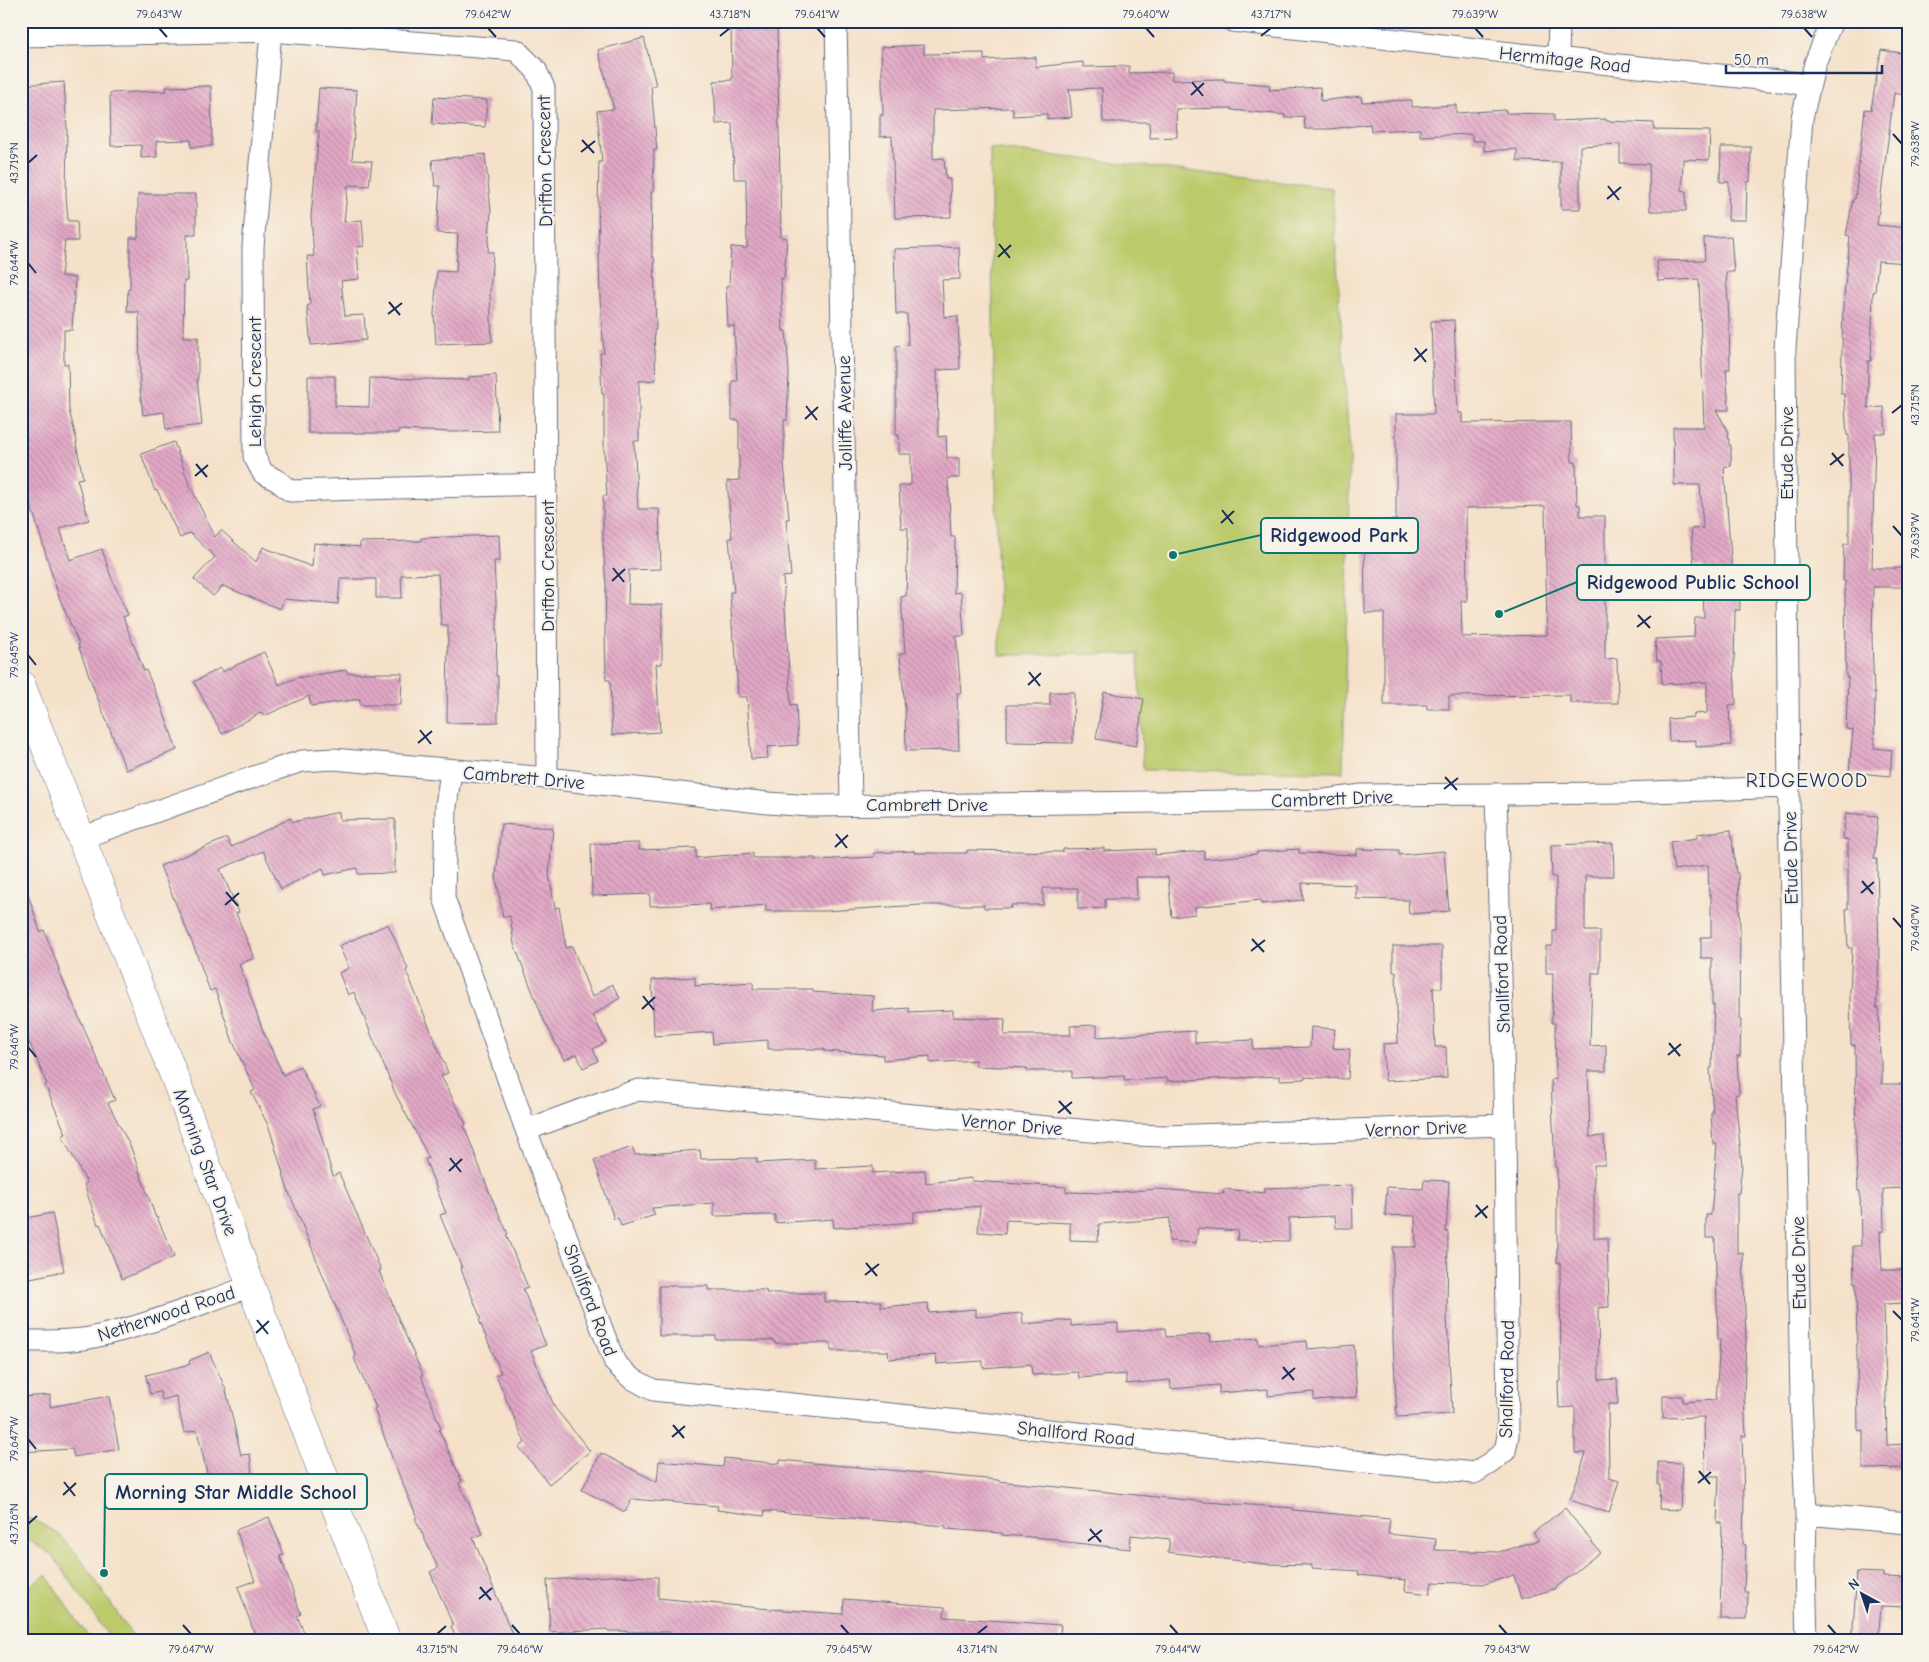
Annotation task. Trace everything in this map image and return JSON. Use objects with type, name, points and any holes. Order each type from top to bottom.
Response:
[{"type":"street","name":"Jolliffe Avenue","points":[[836,21],[851,804]]},
{"type":"street","name":"Hermitage Road","points":[[1232,21],[1790,82],[1808,86]]},
{"type":"street","points":[[1558,58],[1559,21]]},
{"type":"street","name":"Etude Drive","points":[[1807,1641],[1804,1565],[1806,1514],[1801,1399],[1789,787],[1785,348],[1802,118],[1808,86],[1815,63],[1832,21]]},
{"type":"street","name":"Drifton Crescent","points":[[21,36],[271,31],[516,50],[536,70],[544,88],[547,778]]},
{"type":"street","name":"Lehigh Crescent","points":[[271,31],[253,247],[254,456],[263,473],[278,481],[290,491],[547,484]]},
{"type":"street","name":"Morning Star Drive","points":[[21,684],[178,1086],[251,1286],[388,1641]]},
{"type":"street","name":"Cambrett Drive","points":[[81,838],[302,761],[333,759],[451,771],[547,778],[768,803],[811,806],[851,804],[1325,800],[1362,796],[1624,792],[1789,787]]},
{"type":"street","name":"Shallford Road","points":[[451,771],[446,806],[444,898],[526,1130],[615,1363],[632,1378],[653,1390],[1474,1473],[1505,1451],[1508,1436],[1505,1125],[1496,794]]},
{"type":"street","name":"Vernor Drive","points":[[526,1130],[639,1090],[1135,1135],[1174,1136],[1505,1125]]},
{"type":"street","name":"Netherwood Road","points":[[21,1341],[92,1338],[132,1327],[251,1286]]},
{"type":"street","points":[[1806,1514],[1908,1523]]},
{"type":"green space","points":[[990,148],[1332,188],[1350,456],[1343,772],[1143,770],[1138,654],[999,655]]},
{"type":"green space","points":[[21,1516],[36,1521],[57,1533],[79,1556],[136,1641],[112,1641],[53,1556],[21,1535]]},
{"type":"green space","points":[[46,1575],[91,1641],[21,1641],[21,1592]]},
{"type":"building","points":[[777,21],[781,237],[787,238],[784,279],[781,278],[783,331],[786,331],[789,372],[787,420],[784,420],[784,463],[789,519],[786,519],[791,576],[783,577],[791,705],[796,704],[798,745],[767,747],[768,758],[751,759],[747,697],[738,697],[735,640],[733,641],[730,592],[734,592],[729,538],[732,538],[727,481],[739,480],[739,420],[732,420],[732,381],[737,381],[734,326],[728,326],[726,286],[729,286],[731,247],[747,248],[746,179],[734,179],[732,123],[716,124],[714,81],[732,80],[731,22]]},
{"type":"building","points":[[644,38],[656,85],[651,86],[657,150],[654,150],[653,192],[651,192],[656,380],[639,381],[639,441],[634,441],[638,509],[659,509],[661,569],[629,570],[628,604],[662,605],[662,664],[656,664],[660,732],[612,735],[610,680],[606,680],[606,585],[603,544],[603,496],[607,496],[604,449],[604,394],[602,394],[600,353],[604,353],[600,299],[598,204],[599,162],[602,162],[597,111],[614,109],[598,50]]},
{"type":"building","points":[[924,45],[924,54],[984,53],[984,60],[1036,57],[1036,67],[1083,62],[1083,67],[1129,66],[1129,73],[1172,72],[1172,80],[1224,79],[1224,81],[1270,85],[1269,90],[1320,87],[1321,101],[1361,96],[1362,102],[1412,100],[1412,107],[1456,105],[1456,113],[1506,110],[1506,113],[1554,114],[1554,121],[1606,119],[1606,121],[1654,123],[1654,130],[1710,131],[1709,160],[1683,159],[1682,190],[1686,191],[1686,211],[1650,211],[1649,164],[1620,163],[1620,144],[1580,146],[1580,209],[1561,209],[1561,162],[1517,161],[1517,149],[1484,151],[1484,141],[1472,141],[1472,134],[1420,136],[1420,129],[1371,131],[1370,124],[1330,129],[1305,129],[1304,116],[1285,118],[1285,115],[1232,110],[1232,108],[1176,109],[1177,137],[1150,138],[1149,122],[1103,122],[1102,88],[1069,89],[1072,117],[1047,119],[1047,114],[1013,116],[1013,108],[933,110],[933,159],[944,158],[946,179],[950,179],[951,217],[895,218],[892,136],[880,137],[880,115],[883,115],[881,47]]},
{"type":"building","points":[[1881,50],[1908,54],[1908,96],[1894,93],[1877,225],[1908,228],[1908,263],[1878,261],[1875,292],[1873,292],[1871,361],[1868,361],[1868,408],[1884,407],[1886,433],[1875,433],[1872,568],[1908,568],[1908,587],[1873,587],[1874,748],[1892,750],[1890,776],[1849,772],[1853,730],[1846,729],[1848,677],[1846,677],[1845,581],[1843,581],[1844,544],[1849,544],[1849,435],[1847,435],[1844,394],[1841,394],[1843,306],[1850,236],[1846,235],[1853,199],[1855,199],[1865,109],[1871,110]]},
{"type":"building","points":[[64,82],[67,129],[66,195],[68,221],[77,221],[78,241],[65,241],[61,276],[75,278],[72,330],[64,330],[64,364],[68,364],[69,410],[83,478],[77,479],[89,520],[60,528],[70,560],[102,549],[111,577],[128,615],[123,617],[144,671],[146,670],[161,705],[177,750],[126,770],[95,692],[79,644],[59,597],[30,502],[22,462],[26,461],[21,445],[21,364],[25,364],[25,292],[22,292],[27,243],[21,243],[21,85]]},
{"type":"building","points":[[211,86],[212,146],[191,147],[191,140],[156,141],[157,157],[141,158],[141,145],[111,146],[110,93],[166,91],[166,87]]},
{"type":"building","points":[[319,88],[357,90],[352,160],[372,161],[369,186],[348,185],[344,222],[362,220],[364,246],[357,247],[359,279],[341,281],[345,316],[364,315],[366,340],[311,345],[307,306],[310,305],[307,256],[314,256],[311,216],[319,131],[316,131]]},
{"type":"building","points":[[434,97],[487,100],[485,127],[432,124]]},
{"type":"building","points":[[1721,147],[1751,147],[1750,182],[1747,182],[1746,220],[1728,220],[1729,182],[1720,182]]},
{"type":"building","points":[[485,154],[491,211],[488,252],[493,252],[490,293],[492,342],[436,344],[434,314],[437,271],[456,272],[458,234],[437,233],[440,186],[435,186],[432,160]]},
{"type":"building","points":[[138,194],[196,194],[196,235],[187,235],[187,281],[184,281],[183,337],[198,337],[197,378],[202,425],[166,429],[164,412],[143,415],[140,390],[139,312],[127,312],[128,289],[130,289],[130,238],[138,238]]},
{"type":"building","points":[[1731,236],[1734,272],[1726,272],[1730,369],[1726,369],[1729,410],[1716,410],[1728,431],[1729,445],[1731,445],[1731,466],[1724,467],[1732,572],[1739,572],[1740,610],[1735,610],[1734,669],[1736,704],[1729,705],[1731,745],[1696,747],[1696,740],[1669,741],[1668,719],[1694,717],[1694,714],[1707,713],[1707,682],[1662,684],[1661,661],[1657,661],[1655,639],[1694,637],[1695,618],[1704,618],[1702,566],[1694,567],[1691,529],[1703,528],[1700,485],[1674,485],[1673,427],[1704,427],[1699,279],[1658,281],[1657,261],[1705,260],[1704,238]]},
{"type":"building","points":[[959,247],[960,279],[942,280],[944,317],[958,316],[960,369],[937,370],[938,437],[946,436],[947,458],[959,458],[959,478],[948,478],[951,537],[955,537],[954,593],[961,592],[964,636],[956,636],[961,693],[957,693],[959,750],[906,751],[905,708],[900,654],[905,653],[901,597],[906,596],[908,528],[901,528],[899,486],[911,485],[911,454],[899,454],[899,435],[896,435],[896,346],[908,345],[907,314],[896,314],[894,249]]},
{"type":"building","points":[[1454,320],[1458,413],[1462,413],[1462,423],[1571,422],[1572,462],[1576,462],[1577,505],[1580,505],[1580,516],[1605,516],[1605,659],[1617,658],[1618,703],[1570,703],[1570,695],[1449,696],[1449,709],[1427,709],[1427,705],[1384,705],[1384,613],[1365,613],[1364,521],[1396,520],[1396,414],[1434,414],[1431,321]],"holes":[[[1545,506],[1547,635],[1462,637],[1461,601],[1467,601],[1466,508]]]},
{"type":"building","points":[[496,375],[498,431],[398,430],[398,433],[308,433],[308,376],[335,376],[335,406],[369,407],[370,378],[469,380],[469,377]]},
{"type":"building","points":[[174,442],[190,486],[215,537],[221,530],[256,562],[263,547],[312,567],[314,543],[360,547],[360,542],[421,541],[421,538],[499,535],[500,561],[494,561],[498,722],[447,723],[448,625],[441,625],[438,574],[401,575],[402,598],[376,598],[376,579],[340,579],[338,604],[284,599],[280,609],[223,586],[213,596],[194,579],[215,557],[190,533],[180,538],[157,490],[155,491],[141,454]]},
{"type":"building","points":[[264,652],[279,685],[296,678],[347,670],[347,673],[402,673],[401,705],[360,705],[360,699],[311,706],[309,696],[264,716],[262,712],[222,734],[194,682],[220,668],[222,672]]},
{"type":"building","points":[[1050,692],[1074,692],[1073,743],[1007,742],[1007,705],[1050,705]]},
{"type":"building","points":[[1104,692],[1144,699],[1136,746],[1096,739]]},
{"type":"building","points":[[339,812],[340,820],[395,819],[395,873],[358,874],[357,868],[325,875],[323,868],[281,889],[263,851],[220,869],[239,912],[236,913],[254,958],[239,964],[263,1031],[283,1075],[300,1066],[320,1106],[313,1109],[333,1176],[339,1173],[381,1270],[379,1271],[423,1375],[421,1375],[441,1429],[439,1430],[462,1481],[459,1483],[483,1534],[473,1538],[515,1641],[457,1641],[451,1626],[453,1625],[430,1572],[438,1568],[415,1518],[417,1517],[374,1409],[376,1408],[354,1358],[356,1356],[288,1190],[269,1127],[251,1092],[255,1090],[233,1042],[215,989],[210,991],[160,866],[227,838],[231,847],[291,818],[293,822]]},
{"type":"building","points":[[1846,813],[1878,816],[1874,859],[1877,859],[1879,960],[1876,1008],[1879,1008],[1882,1084],[1908,1084],[1908,1136],[1905,1136],[1907,1188],[1883,1189],[1884,1231],[1880,1231],[1882,1270],[1908,1270],[1908,1303],[1884,1304],[1887,1445],[1908,1444],[1908,1468],[1863,1469],[1863,1430],[1858,1431],[1856,1283],[1854,1283],[1853,1246],[1861,1246],[1860,1191],[1858,1191],[1856,1149],[1855,1045],[1851,1045],[1850,993],[1852,948],[1848,948],[1846,909],[1848,909],[1848,840],[1843,839]]},
{"type":"building","points":[[501,824],[553,828],[549,874],[555,908],[559,907],[566,948],[572,946],[592,997],[612,984],[620,998],[593,1015],[606,1042],[593,1049],[598,1061],[583,1068],[577,1054],[564,1060],[542,1016],[514,944],[510,916],[503,917],[496,877]]},
{"type":"building","points":[[1731,830],[1736,873],[1738,873],[1740,929],[1739,1019],[1741,1020],[1740,1056],[1737,1056],[1739,1094],[1735,1095],[1742,1166],[1739,1193],[1737,1193],[1737,1253],[1743,1252],[1746,1339],[1744,1397],[1746,1436],[1742,1436],[1743,1544],[1746,1545],[1744,1592],[1748,1592],[1747,1619],[1720,1619],[1722,1523],[1717,1523],[1719,1476],[1705,1476],[1704,1417],[1663,1418],[1663,1396],[1682,1396],[1682,1402],[1716,1400],[1720,1340],[1718,1340],[1715,1238],[1706,1238],[1706,1215],[1711,1215],[1717,1144],[1713,1144],[1711,1113],[1713,1113],[1710,1068],[1712,1068],[1714,1005],[1712,1005],[1712,958],[1701,958],[1701,937],[1711,937],[1711,894],[1709,895],[1708,865],[1674,870],[1670,842],[1697,838],[1697,834]]},
{"type":"building","points":[[639,843],[639,850],[696,848],[696,858],[753,853],[753,858],[815,858],[815,860],[874,857],[874,853],[914,851],[914,853],[967,853],[967,850],[1063,852],[1063,849],[1104,848],[1104,851],[1155,849],[1155,855],[1204,851],[1204,859],[1299,849],[1299,853],[1357,855],[1357,849],[1399,850],[1399,855],[1444,851],[1449,911],[1409,914],[1408,900],[1356,899],[1356,885],[1302,883],[1303,900],[1261,904],[1261,900],[1195,907],[1195,914],[1172,917],[1168,877],[1136,877],[1137,899],[1105,899],[1105,908],[1078,909],[1078,888],[1043,888],[1043,905],[1011,905],[1012,908],[984,908],[984,905],[921,905],[825,911],[766,911],[766,905],[710,910],[709,904],[650,906],[650,894],[592,896],[591,844]]},
{"type":"building","points":[[1613,843],[1614,876],[1585,876],[1585,931],[1600,931],[1600,973],[1592,973],[1590,1046],[1606,1045],[1606,1071],[1588,1071],[1590,1137],[1604,1136],[1605,1165],[1594,1165],[1594,1238],[1607,1238],[1609,1307],[1598,1308],[1599,1380],[1617,1379],[1618,1404],[1608,1404],[1609,1478],[1619,1481],[1609,1513],[1570,1500],[1586,1453],[1575,1453],[1575,1407],[1559,1408],[1558,1382],[1561,1381],[1560,1262],[1557,1263],[1557,1167],[1555,1167],[1551,1080],[1556,1079],[1555,1023],[1552,1023],[1553,973],[1546,973],[1546,946],[1553,946],[1553,931],[1556,931],[1556,877],[1552,877],[1551,845]]},
{"type":"building","points":[[25,884],[40,932],[44,930],[58,969],[115,1100],[108,1103],[131,1148],[156,1218],[174,1257],[122,1279],[100,1224],[98,1225],[84,1184],[87,1183],[62,1136],[66,1134],[45,1085],[47,1084],[26,1035],[21,1038],[21,885]]},
{"type":"building","points":[[388,924],[408,969],[406,970],[448,1073],[441,1076],[466,1124],[464,1126],[528,1287],[523,1289],[546,1345],[531,1351],[555,1408],[590,1451],[549,1484],[519,1447],[525,1443],[496,1375],[501,1373],[440,1215],[446,1213],[425,1159],[429,1158],[395,1093],[354,992],[348,995],[339,973],[349,968],[339,946]]},
{"type":"building","points":[[1393,946],[1442,946],[1442,988],[1433,988],[1435,1047],[1446,1047],[1447,1078],[1385,1081],[1383,1044],[1398,1043],[1396,972],[1393,972]]},
{"type":"building","points":[[695,977],[695,986],[753,982],[753,989],[813,989],[813,992],[873,996],[872,1011],[909,1008],[909,1012],[953,1010],[953,1017],[1005,1019],[1004,1035],[1071,1035],[1070,1026],[1097,1025],[1097,1037],[1195,1031],[1195,1043],[1253,1040],[1253,1049],[1310,1047],[1311,1027],[1335,1029],[1333,1048],[1350,1049],[1348,1079],[1304,1077],[1304,1079],[1280,1080],[1280,1076],[1167,1081],[1167,1078],[1124,1081],[1124,1076],[1072,1078],[1072,1071],[1027,1071],[1027,1068],[975,1066],[976,1060],[930,1063],[930,1056],[883,1060],[883,1055],[824,1051],[825,1049],[768,1049],[768,1040],[713,1044],[712,1032],[654,1036],[652,980]]},
{"type":"building","points":[[632,1147],[635,1155],[700,1150],[701,1159],[757,1158],[757,1163],[815,1160],[815,1169],[873,1166],[873,1173],[925,1170],[926,1183],[972,1178],[972,1181],[1066,1187],[1066,1192],[1109,1193],[1157,1189],[1223,1194],[1224,1189],[1265,1193],[1265,1188],[1352,1185],[1353,1228],[1336,1228],[1335,1216],[1289,1218],[1289,1241],[1237,1240],[1238,1231],[1198,1228],[1196,1243],[1169,1241],[1170,1218],[1099,1224],[1098,1241],[1070,1240],[1070,1223],[1006,1220],[1005,1234],[978,1232],[980,1206],[914,1212],[914,1222],[834,1228],[833,1219],[775,1223],[775,1215],[714,1216],[714,1203],[652,1208],[655,1215],[621,1226],[618,1218],[614,1219],[594,1160]]},
{"type":"building","points":[[1424,1180],[1449,1181],[1446,1232],[1448,1232],[1447,1319],[1452,1414],[1397,1417],[1393,1342],[1393,1247],[1416,1247],[1415,1216],[1385,1215],[1387,1187],[1423,1189]]},
{"type":"building","points":[[52,1213],[64,1271],[21,1280],[21,1219]]},
{"type":"building","points":[[659,1286],[708,1286],[708,1290],[766,1290],[766,1293],[824,1293],[824,1302],[881,1301],[881,1307],[928,1303],[929,1313],[976,1309],[976,1317],[1022,1313],[1023,1324],[1071,1320],[1071,1326],[1118,1323],[1118,1332],[1165,1328],[1166,1337],[1210,1334],[1211,1341],[1258,1338],[1259,1345],[1307,1341],[1308,1349],[1354,1345],[1357,1397],[1314,1400],[1314,1392],[1268,1396],[1268,1389],[1219,1393],[1219,1385],[1171,1389],[1170,1380],[1126,1384],[1126,1374],[1079,1378],[1078,1372],[1032,1375],[1031,1364],[983,1368],[983,1361],[937,1364],[936,1355],[889,1359],[888,1351],[831,1351],[831,1343],[774,1343],[774,1340],[716,1340],[716,1336],[659,1336]]},
{"type":"building","points":[[209,1352],[226,1390],[241,1455],[250,1454],[254,1498],[220,1501],[219,1498],[187,1500],[186,1483],[209,1482],[197,1430],[184,1433],[176,1396],[162,1400],[160,1392],[150,1394],[146,1375],[190,1364],[189,1361]]},
{"type":"building","points":[[50,1395],[50,1407],[109,1396],[119,1449],[74,1457],[72,1449],[21,1452],[21,1397]]},
{"type":"building","points":[[601,1453],[657,1482],[659,1461],[723,1467],[724,1458],[780,1464],[780,1460],[1206,1502],[1294,1508],[1293,1510],[1390,1519],[1388,1534],[1436,1539],[1435,1550],[1499,1552],[1539,1540],[1533,1533],[1565,1508],[1600,1552],[1554,1589],[1521,1599],[1514,1575],[1485,1584],[1432,1582],[1430,1594],[1405,1591],[1406,1580],[1358,1575],[1359,1571],[1312,1568],[1312,1565],[1265,1564],[1168,1552],[1170,1539],[1131,1535],[1130,1549],[1058,1541],[1058,1539],[946,1529],[946,1526],[765,1511],[764,1516],[717,1510],[718,1506],[632,1499],[625,1512],[582,1490]]},
{"type":"building","points":[[1658,1462],[1682,1463],[1680,1510],[1659,1509],[1660,1485],[1658,1485]]},
{"type":"building","points":[[269,1517],[284,1555],[280,1556],[301,1614],[297,1616],[308,1641],[257,1641],[238,1587],[255,1581],[236,1530]]},
{"type":"building","points":[[1857,1572],[1883,1573],[1883,1577],[1908,1578],[1908,1607],[1881,1606],[1878,1641],[1852,1641]]},
{"type":"building","points":[[610,1576],[658,1577],[658,1598],[770,1609],[843,1614],[844,1599],[945,1607],[944,1617],[1061,1625],[1059,1641],[709,1641],[670,1637],[670,1632],[608,1631],[608,1629],[550,1632],[547,1580]]},
{"type":"place","name":"Ridgewood Park","points":[[1173,555]]},
{"type":"place","name":"Ridgewood Public School","points":[[1499,614]]},
{"type":"place","name":"Morning Star Middle School","points":[[104,1573]]},
{"type":"district","name":"RIDGEWOOD","points":[[1807,780]]}]
